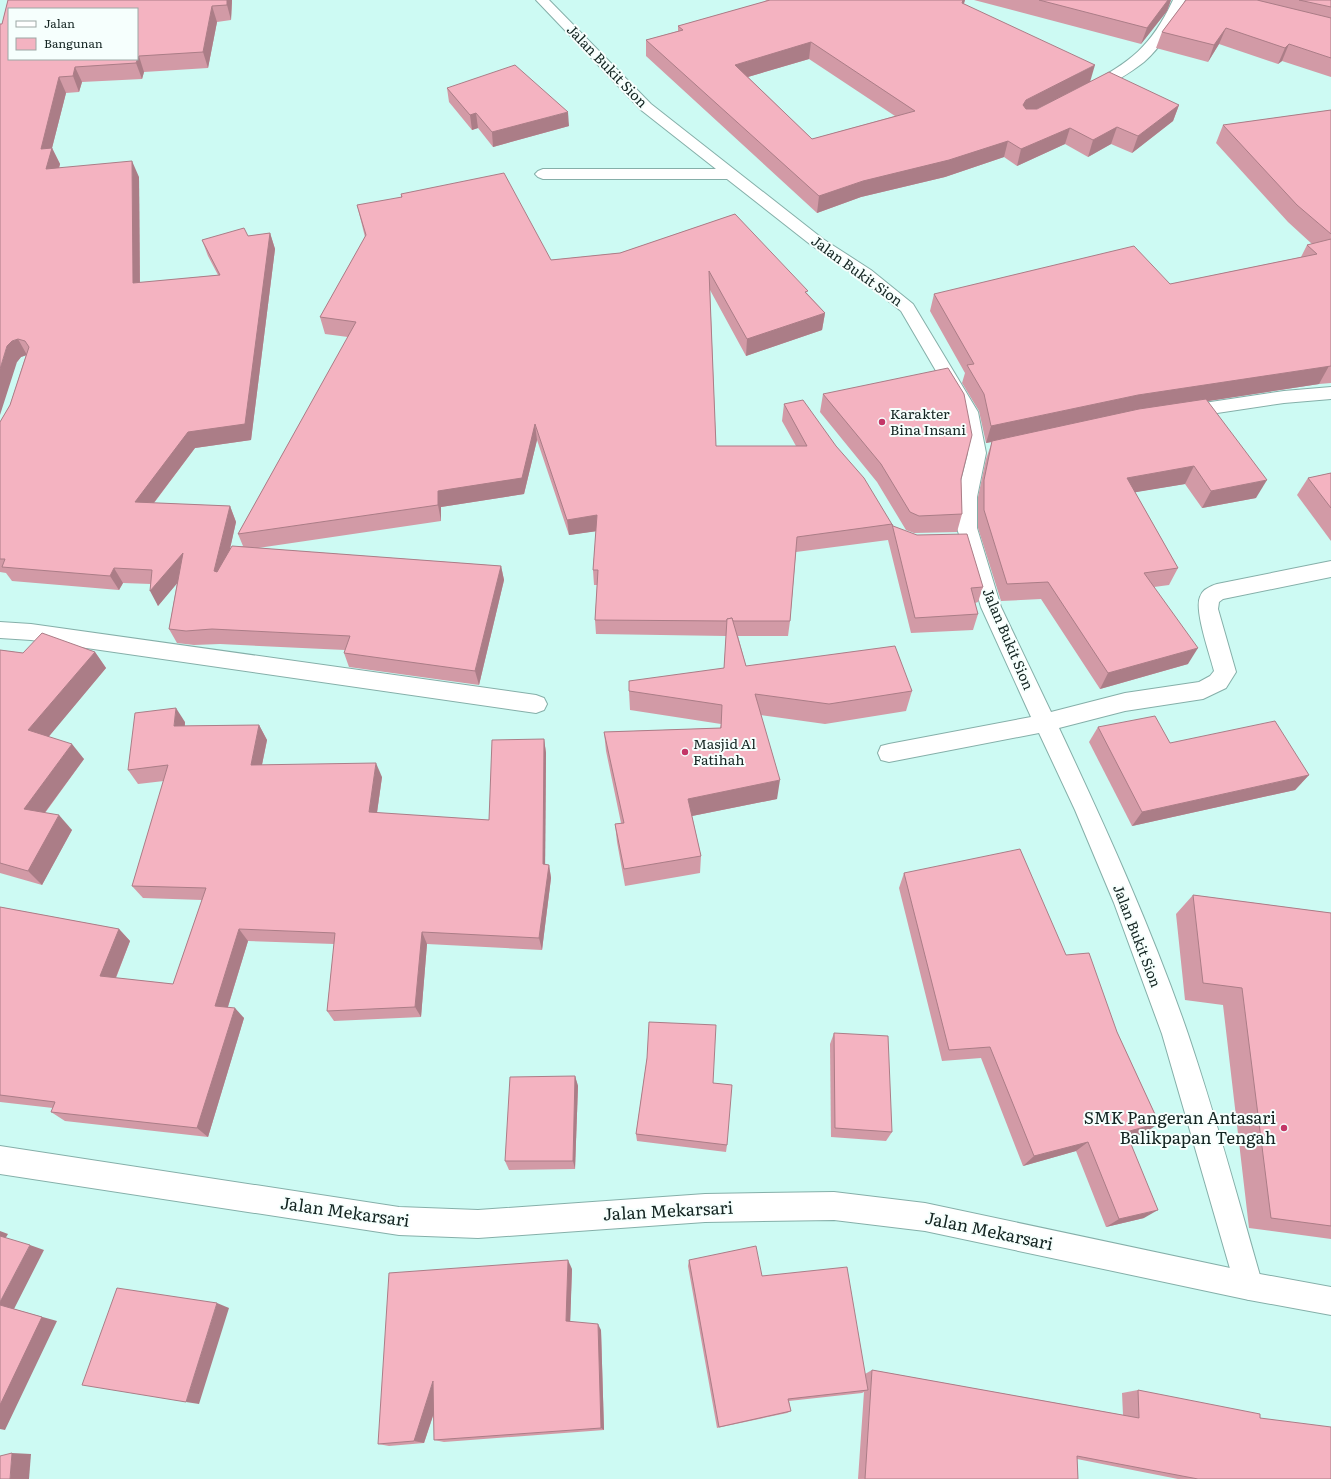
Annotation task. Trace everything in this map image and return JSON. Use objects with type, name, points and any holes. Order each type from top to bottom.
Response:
[{"type":"street","name":"Jalan Bukit Sion","points":[[542,0],[646,107],[817,242],[865,274],[908,308],[969,412],[984,452],[967,497],[967,528],[963,540],[991,607],[1086,810],[1126,903],[1175,1034],[1249,1286]]},
{"type":"street","points":[[1079,96],[1115,76],[1140,58],[1174,13],[1179,0]]},
{"type":"street","points":[[543,174],[730,174]]},
{"type":"street","points":[[1169,414],[1284,397],[1331,393]]},
{"type":"street","points":[[889,753],[1045,723],[1125,702],[1203,690],[1218,682],[1225,672],[1208,609],[1209,598],[1216,592],[1331,569]]},
{"type":"street","points":[[0,630],[31,632],[536,704]]},
{"type":"street","name":"Jalan Mekarsari","points":[[0,1160],[399,1221],[478,1224],[705,1208],[834,1206],[925,1217],[1249,1286],[1331,1301]]},
{"type":"building","points":[[8,0],[227,0],[227,5],[212,6],[203,52],[139,56],[138,58],[138,8],[8,8],[8,60],[137,60],[136,63],[75,67],[73,76],[59,77],[41,149],[52,148],[46,169],[132,161],[133,283],[220,275],[202,240],[244,228],[248,236],[270,233],[245,424],[188,432],[135,502],[230,506],[214,571],[217,572],[232,546],[501,566],[475,671],[344,653],[350,636],[212,629],[186,631],[169,629],[183,553],[150,591],[152,570],[114,568],[110,576],[2,567],[5,559],[0,559],[0,422],[10,405],[29,347],[25,341],[18,339],[12,341],[7,346],[0,369],[0,24],[2,24]]},
{"type":"building","points":[[770,0],[963,0],[962,3],[1095,65],[1026,100],[1023,105],[1026,109],[1037,109],[1109,72],[1179,105],[1138,136],[1117,127],[1093,140],[1070,128],[1021,149],[1008,141],[949,160],[863,181],[819,196],[646,40],[683,30],[678,26]],"holes":[[[811,42],[915,111],[812,139],[735,65]]]},
{"type":"building","points":[[1039,0],[1168,0],[1147,28]]},
{"type":"building","points":[[1186,0],[1257,0],[1331,18],[1331,58],[1289,44],[1285,48],[1226,28],[1214,45],[1162,32]]},
{"type":"building","points":[[1299,0],[1331,0],[1331,7]]},
{"type":"building","points":[[515,65],[568,112],[492,132],[476,113],[470,115],[447,88]]},
{"type":"building","points":[[1331,110],[1331,234],[1297,205],[1223,125]]},
{"type":"building","points":[[504,173],[551,260],[620,253],[735,214],[808,291],[805,292],[825,313],[747,339],[709,271],[716,446],[807,446],[784,404],[803,400],[836,446],[864,478],[892,524],[797,537],[790,621],[733,621],[732,618],[727,619],[727,621],[595,620],[598,570],[593,570],[597,515],[567,520],[535,424],[522,478],[438,491],[438,505],[238,534],[356,322],[320,317],[366,235],[357,205],[402,197],[401,194]]},
{"type":"building","points":[[1331,239],[1331,366],[1138,395],[991,426],[984,394],[967,365],[974,364],[934,294],[1134,246],[1170,284],[1317,254],[1307,245]]},
{"type":"building","points":[[948,368],[964,394],[972,435],[961,479],[962,514],[919,516],[910,512],[881,464],[823,394]]},
{"type":"building","points":[[1206,399],[1267,480],[1211,491],[1194,466],[1127,478],[1178,568],[1144,573],[1198,648],[1108,673],[1048,582],[1007,584],[984,510],[984,480],[992,441],[1139,409]]},
{"type":"building","points":[[1331,473],[1331,508],[1308,478]]},
{"type":"building","points":[[892,525],[917,535],[967,534],[983,587],[971,588],[978,614],[915,618]]},
{"type":"building","points":[[732,618],[746,666],[895,646],[912,691],[829,704],[755,694],[780,780],[688,799],[701,856],[624,869],[615,824],[624,823],[604,732],[721,728],[722,705],[629,691],[629,681],[724,668],[727,619]]},
{"type":"building","points":[[42,633],[95,652],[28,730],[72,744],[24,809],[59,815],[28,871],[0,863],[0,650],[23,653]]},
{"type":"building","points":[[176,708],[174,726],[259,725],[251,765],[376,763],[369,812],[489,820],[492,740],[544,739],[543,864],[549,865],[539,938],[422,932],[415,1007],[327,1011],[335,933],[239,929],[215,1006],[235,1008],[197,1128],[51,1112],[55,1102],[0,1095],[0,907],[119,929],[100,976],[173,984],[206,888],[132,886],[168,765],[128,770],[135,713]]},
{"type":"building","points":[[1155,716],[1170,743],[1275,721],[1309,775],[1142,812],[1098,727]]},
{"type":"building","points":[[1020,849],[1066,955],[1089,953],[1117,1032],[1159,1123],[1126,1132],[1158,1210],[1119,1219],[1088,1142],[1034,1156],[990,1047],[949,1050],[904,873]]},
{"type":"building","name":"SMK Pangeran Antasari Balikpapan Tengah","points":[[1193,895],[1331,913],[1331,1226],[1271,1218],[1242,988],[1203,983]]},
{"type":"building","points":[[649,1022],[716,1025],[713,1083],[732,1085],[727,1145],[636,1134],[647,1058]]},
{"type":"building","points":[[834,1033],[888,1036],[892,1132],[835,1128]]},
{"type":"building","points":[[575,1076],[573,1161],[505,1161],[510,1077]]},
{"type":"building","points":[[0,1236],[30,1245],[0,1302]]},
{"type":"building","points":[[756,1246],[762,1276],[847,1267],[868,1390],[788,1399],[791,1411],[719,1427],[689,1260]]},
{"type":"building","points":[[568,1260],[566,1321],[598,1324],[601,1428],[434,1440],[433,1381],[414,1441],[378,1444],[389,1273]]},
{"type":"building","points":[[117,1288],[217,1303],[186,1402],[82,1385]]},
{"type":"building","points":[[0,1305],[42,1317],[0,1405]]},
{"type":"building","points":[[872,1370],[1139,1418],[1138,1390],[1260,1414],[1260,1418],[1331,1427],[1331,1479],[1198,1479],[1077,1456],[1078,1479],[865,1479]]},
{"type":"building","points":[[12,1453],[10,1479],[0,1479],[0,1456]]},
{"type":"place","name":"Karakter Bina Insani","points":[[882,422]]},
{"type":"place","name":"Masjid Al Fatihah","points":[[685,752]]},
{"type":"place","name":"SMK Pangeran Antasari Balikpapan Tengah","points":[[1284,1128]]}]
